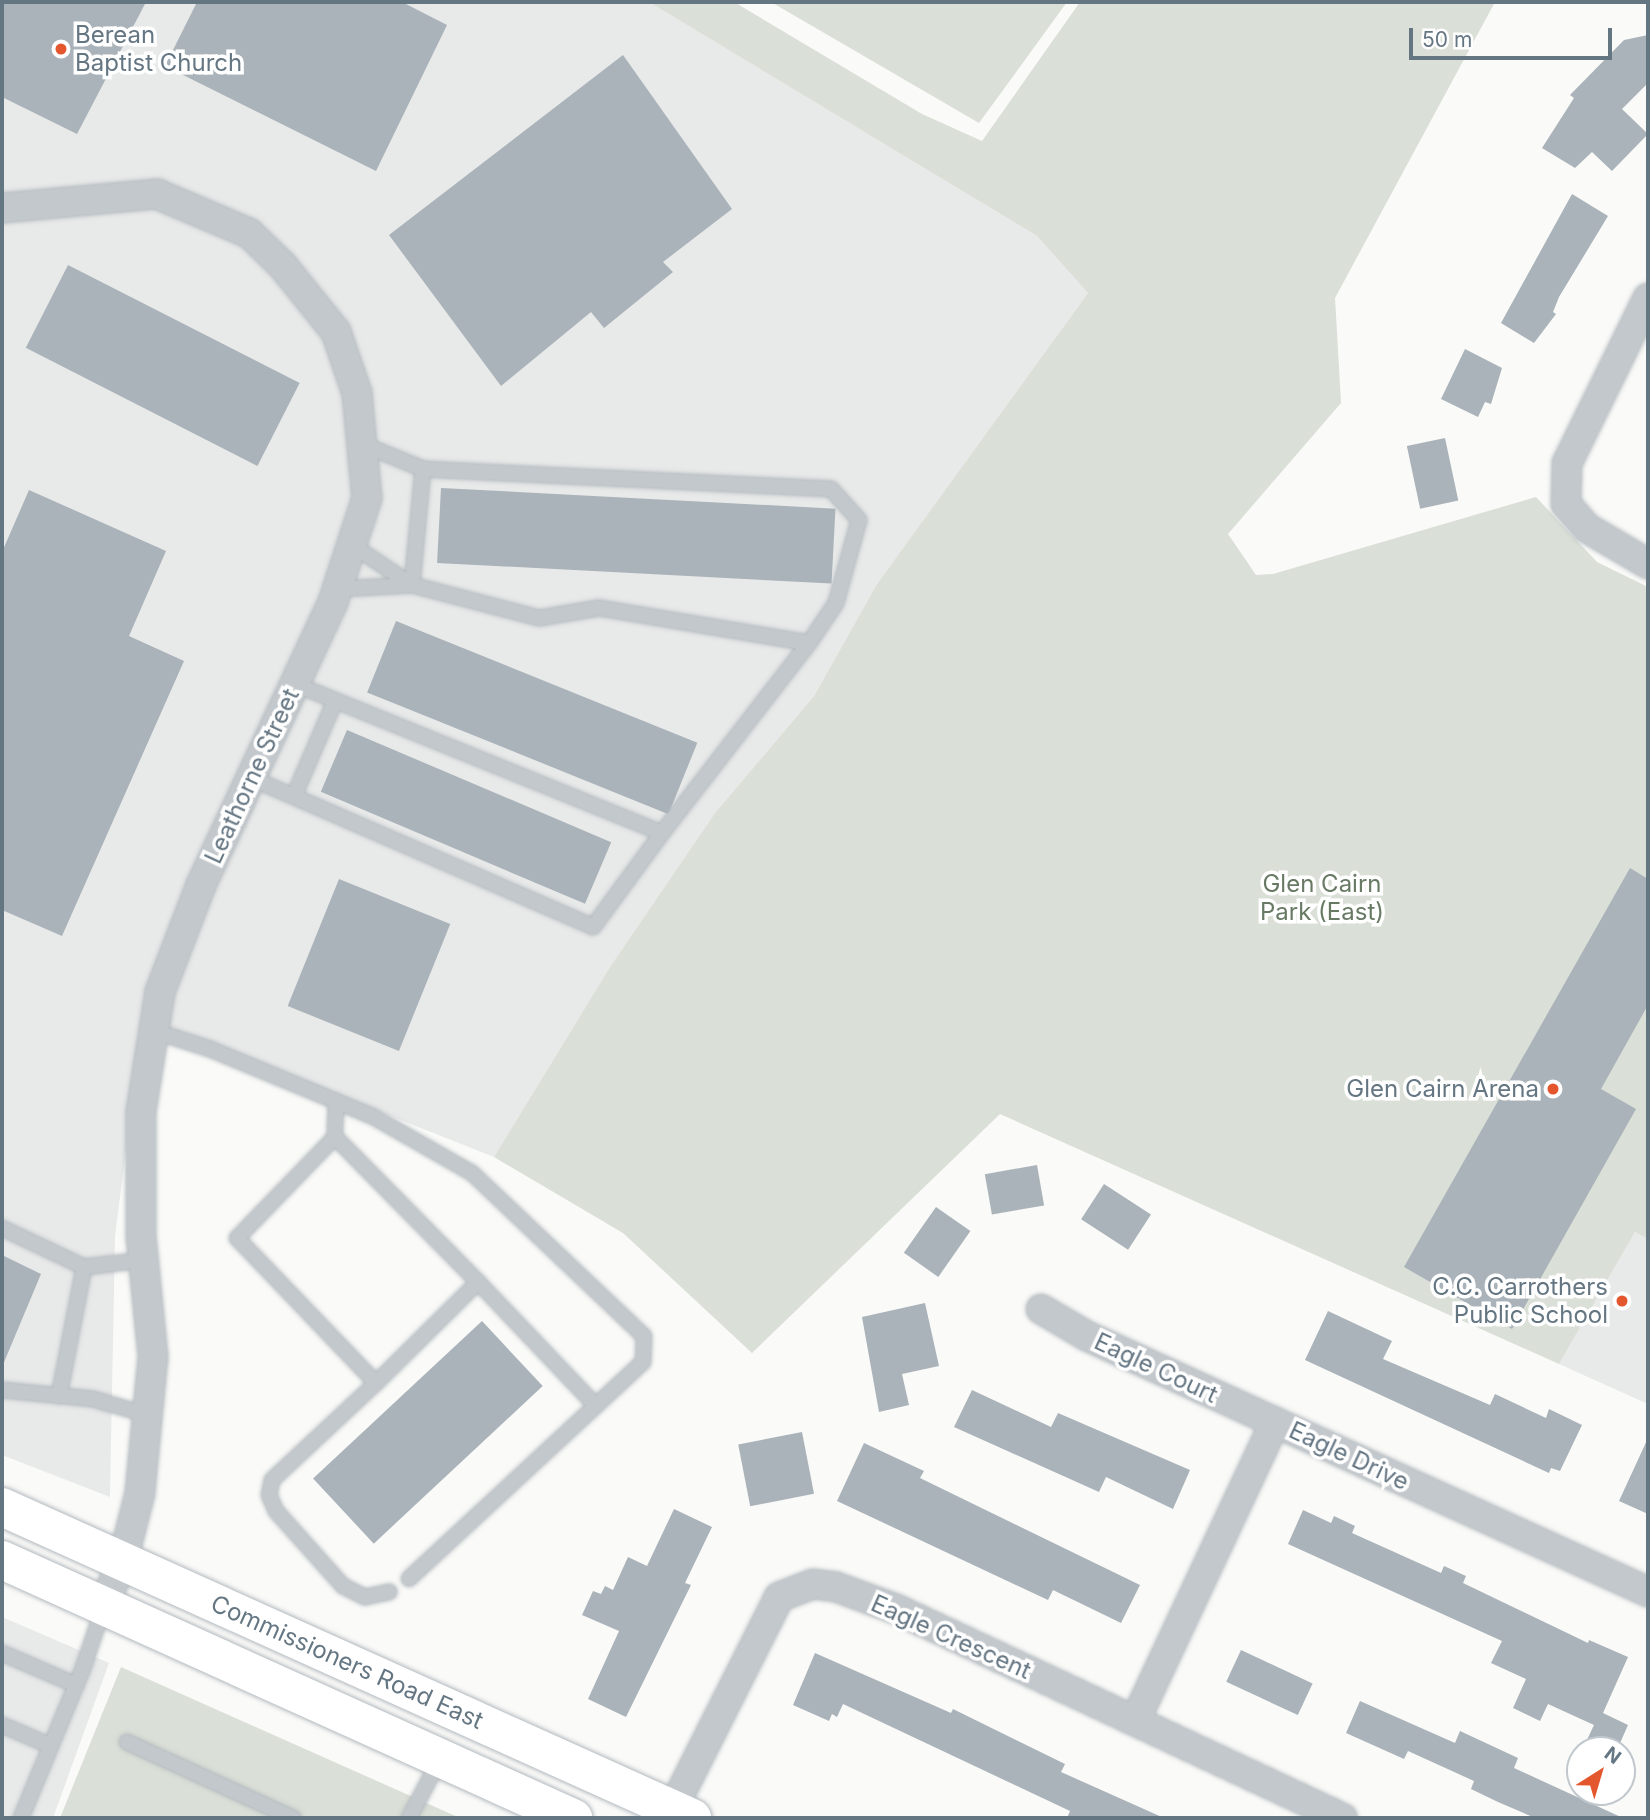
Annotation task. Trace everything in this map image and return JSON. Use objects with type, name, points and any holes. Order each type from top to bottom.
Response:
[{"type":"main road","name":"Commissioners Road East","points":[[2,1507],[678,1815]]},
{"type":"main road","name":"Commissioners Road East","points":[[2,1560],[573,1818]]},
{"type":"street","name":"Leathorne Street","points":[[2,208],[157,194],[210,212],[249,233],[283,266],[336,332],[357,393],[367,498],[338,589],[201,885],[160,992],[141,1112],[144,1260],[153,1357],[148,1415],[140,1493],[123,1560],[103,1607]]},
{"type":"street","points":[[1648,298],[1567,463],[1566,504],[1587,528],[1648,564]]},
{"type":"street","name":"Eagle Court","points":[[1041,1309],[1087,1336],[1275,1422]]},
{"type":"street","name":"Eagle Drive","points":[[1135,1721],[1275,1422],[1648,1592]]},
{"type":"street","name":"Eagle Crescent","points":[[678,1815],[779,1597],[813,1584],[836,1587],[896,1609],[1343,1818]]},
{"type":"lane","points":[[251,778],[593,927],[809,643],[836,603],[859,520],[831,489],[424,468],[362,444]]},
{"type":"lane","points":[[412,585],[424,468]]},
{"type":"lane","points":[[352,545],[412,585]]},
{"type":"lane","points":[[338,589],[412,585],[539,618],[599,608],[809,643]]},
{"type":"lane","points":[[295,684],[662,833]]},
{"type":"lane","points":[[294,796],[335,701]]},
{"type":"lane","points":[[154,1031],[372,1116],[472,1173],[643,1336],[643,1362],[409,1578]]},
{"type":"lane","points":[[336,1101],[335,1137],[237,1238],[376,1384]]},
{"type":"lane","points":[[335,1137],[596,1406]]},
{"type":"lane","points":[[2,1228],[84,1267],[144,1260]]},
{"type":"lane","points":[[60,1396],[84,1267]]},
{"type":"lane","points":[[389,1592],[365,1597],[343,1586],[276,1511],[269,1495],[272,1480],[376,1384],[478,1282]]},
{"type":"lane","points":[[2,1390],[93,1399],[148,1415]]},
{"type":"lane","points":[[21,1818],[76,1685],[103,1607]]},
{"type":"lane","points":[[2,1653],[76,1685]]},
{"type":"lane","points":[[2,1725],[51,1746]]},
{"type":"lane","points":[[127,1742],[293,1818]]},
{"type":"lane","points":[[410,1818],[439,1759]]},
{"type":"shaded area","points":[[2,2],[649,2],[1037,236],[1088,293],[877,584],[814,696],[715,813],[610,967],[494,1157],[143,1018],[115,1236],[110,1497],[2,1455]]},
{"type":"shaded area","name":"C.C. Carrothers Public School","points":[[1635,1232],[1648,1239],[1648,1404],[1559,1364]]},
{"type":"shaded area","points":[[2,1617],[109,1663],[53,1818],[2,1818]]},
{"type":"green space","name":"Glen Cairn Park (East)","points":[[649,2],[734,2],[922,114],[982,141],[1080,2],[1495,2],[1335,298],[1341,403],[1228,534],[1256,575],[1273,574],[1536,497],[1597,562],[1648,587],[1648,1239],[1635,1232],[1559,1364],[1000,1114],[752,1353],[623,1233],[494,1157],[610,967],[715,813],[814,696],[877,584],[1088,293],[1037,236]]},
{"type":"green space","points":[[771,2],[1067,2],[979,123]]},
{"type":"green space","points":[[121,1667],[460,1818],[60,1818]]},
{"type":"building","name":"Berean Baptist Church","points":[[2,2],[146,2],[77,134],[2,97]]},
{"type":"building","points":[[197,2],[402,2],[447,25],[376,171],[165,66]]},
{"type":"building","points":[[1648,35],[1648,83],[1622,109],[1648,134],[1612,171],[1592,152],[1575,168],[1542,148],[1574,98],[1570,95],[1624,40]]},
{"type":"building","points":[[623,55],[732,209],[663,262],[673,272],[604,328],[591,312],[501,386],[389,235]]},
{"type":"building","points":[[1572,194],[1608,216],[1559,297],[1553,312],[1556,314],[1534,343],[1501,323]]},
{"type":"building","points":[[68,265],[300,383],[257,466],[26,348]]},
{"type":"building","points":[[1465,349],[1502,368],[1491,404],[1485,402],[1478,417],[1441,399]]},
{"type":"building","points":[[1445,438],[1458,501],[1420,509],[1407,446]]},
{"type":"building","points":[[441,488],[835,509],[832,584],[437,563]]},
{"type":"building","points":[[29,490],[166,551],[129,636],[184,661],[62,936],[2,910],[2,552]]},
{"type":"building","points":[[396,621],[697,743],[668,814],[367,692]]},
{"type":"building","points":[[347,730],[611,842],[585,904],[321,792]]},
{"type":"building","name":"Glen Cairn Arena","points":[[1630,868],[1648,879],[1648,1005],[1601,1089],[1636,1109],[1512,1329],[1404,1267]]},
{"type":"building","points":[[339,879],[450,924],[399,1051],[288,1006]]},
{"type":"building","points":[[1037,1165],[1044,1205],[992,1215],[985,1174]]},
{"type":"building","points":[[1104,1184],[1151,1214],[1128,1250],[1081,1219]]},
{"type":"building","points":[[936,1207],[970,1231],[938,1277],[904,1253]]},
{"type":"building","points":[[2,1255],[41,1274],[2,1367]]},
{"type":"building","points":[[925,1303],[939,1366],[902,1374],[909,1405],[879,1412],[862,1317]]},
{"type":"building","points":[[1328,1311],[1392,1341],[1383,1359],[1490,1405],[1495,1394],[1546,1418],[1549,1409],[1582,1425],[1560,1471],[1551,1468],[1549,1473],[1305,1360]]},
{"type":"building","points":[[482,1321],[543,1386],[374,1544],[313,1479]]},
{"type":"building","points":[[972,1390],[1051,1427],[1058,1413],[1190,1470],[1173,1509],[1106,1477],[1099,1492],[954,1427]]},
{"type":"building","points":[[802,1432],[814,1494],[750,1506],[738,1444]]},
{"type":"building","points":[[1648,1438],[1648,1514],[1619,1501]]},
{"type":"building","points":[[864,1443],[924,1471],[920,1478],[1140,1585],[1121,1623],[1053,1590],[1048,1600],[837,1501]]},
{"type":"building","points":[[674,1509],[712,1527],[685,1583],[691,1585],[626,1717],[588,1699],[619,1631],[582,1615],[593,1591],[601,1594],[605,1586],[613,1590],[628,1557],[647,1566]]},
{"type":"building","points":[[1303,1510],[1331,1523],[1334,1516],[1355,1526],[1352,1533],[1441,1573],[1444,1566],[1466,1576],[1463,1583],[1588,1643],[1589,1640],[1628,1657],[1603,1713],[1628,1725],[1623,1736],[1589,1736],[1594,1725],[1548,1704],[1540,1721],[1513,1708],[1526,1679],[1491,1663],[1502,1641],[1288,1544]]},
{"type":"building","points":[[1241,1650],[1313,1683],[1298,1715],[1226,1682]]},
{"type":"building","points":[[815,1653],[951,1713],[953,1709],[1065,1764],[1061,1772],[1164,1818],[1067,1818],[1070,1811],[843,1704],[837,1717],[832,1714],[829,1721],[793,1705]]},
{"type":"building","points":[[1360,1701],[1455,1743],[1460,1731],[1518,1758],[1514,1768],[1566,1792],[1566,1806],[1597,1806],[1623,1818],[1535,1818],[1471,1789],[1474,1781],[1408,1751],[1404,1759],[1346,1733]]},
{"type":"place","name":"Berean Baptist Church","points":[[61,49]]},
{"type":"place","name":"Glen Cairn Arena","points":[[1553,1089]]},
{"type":"place","name":"C.C. Carrothers Public School","points":[[1622,1301]]}]
